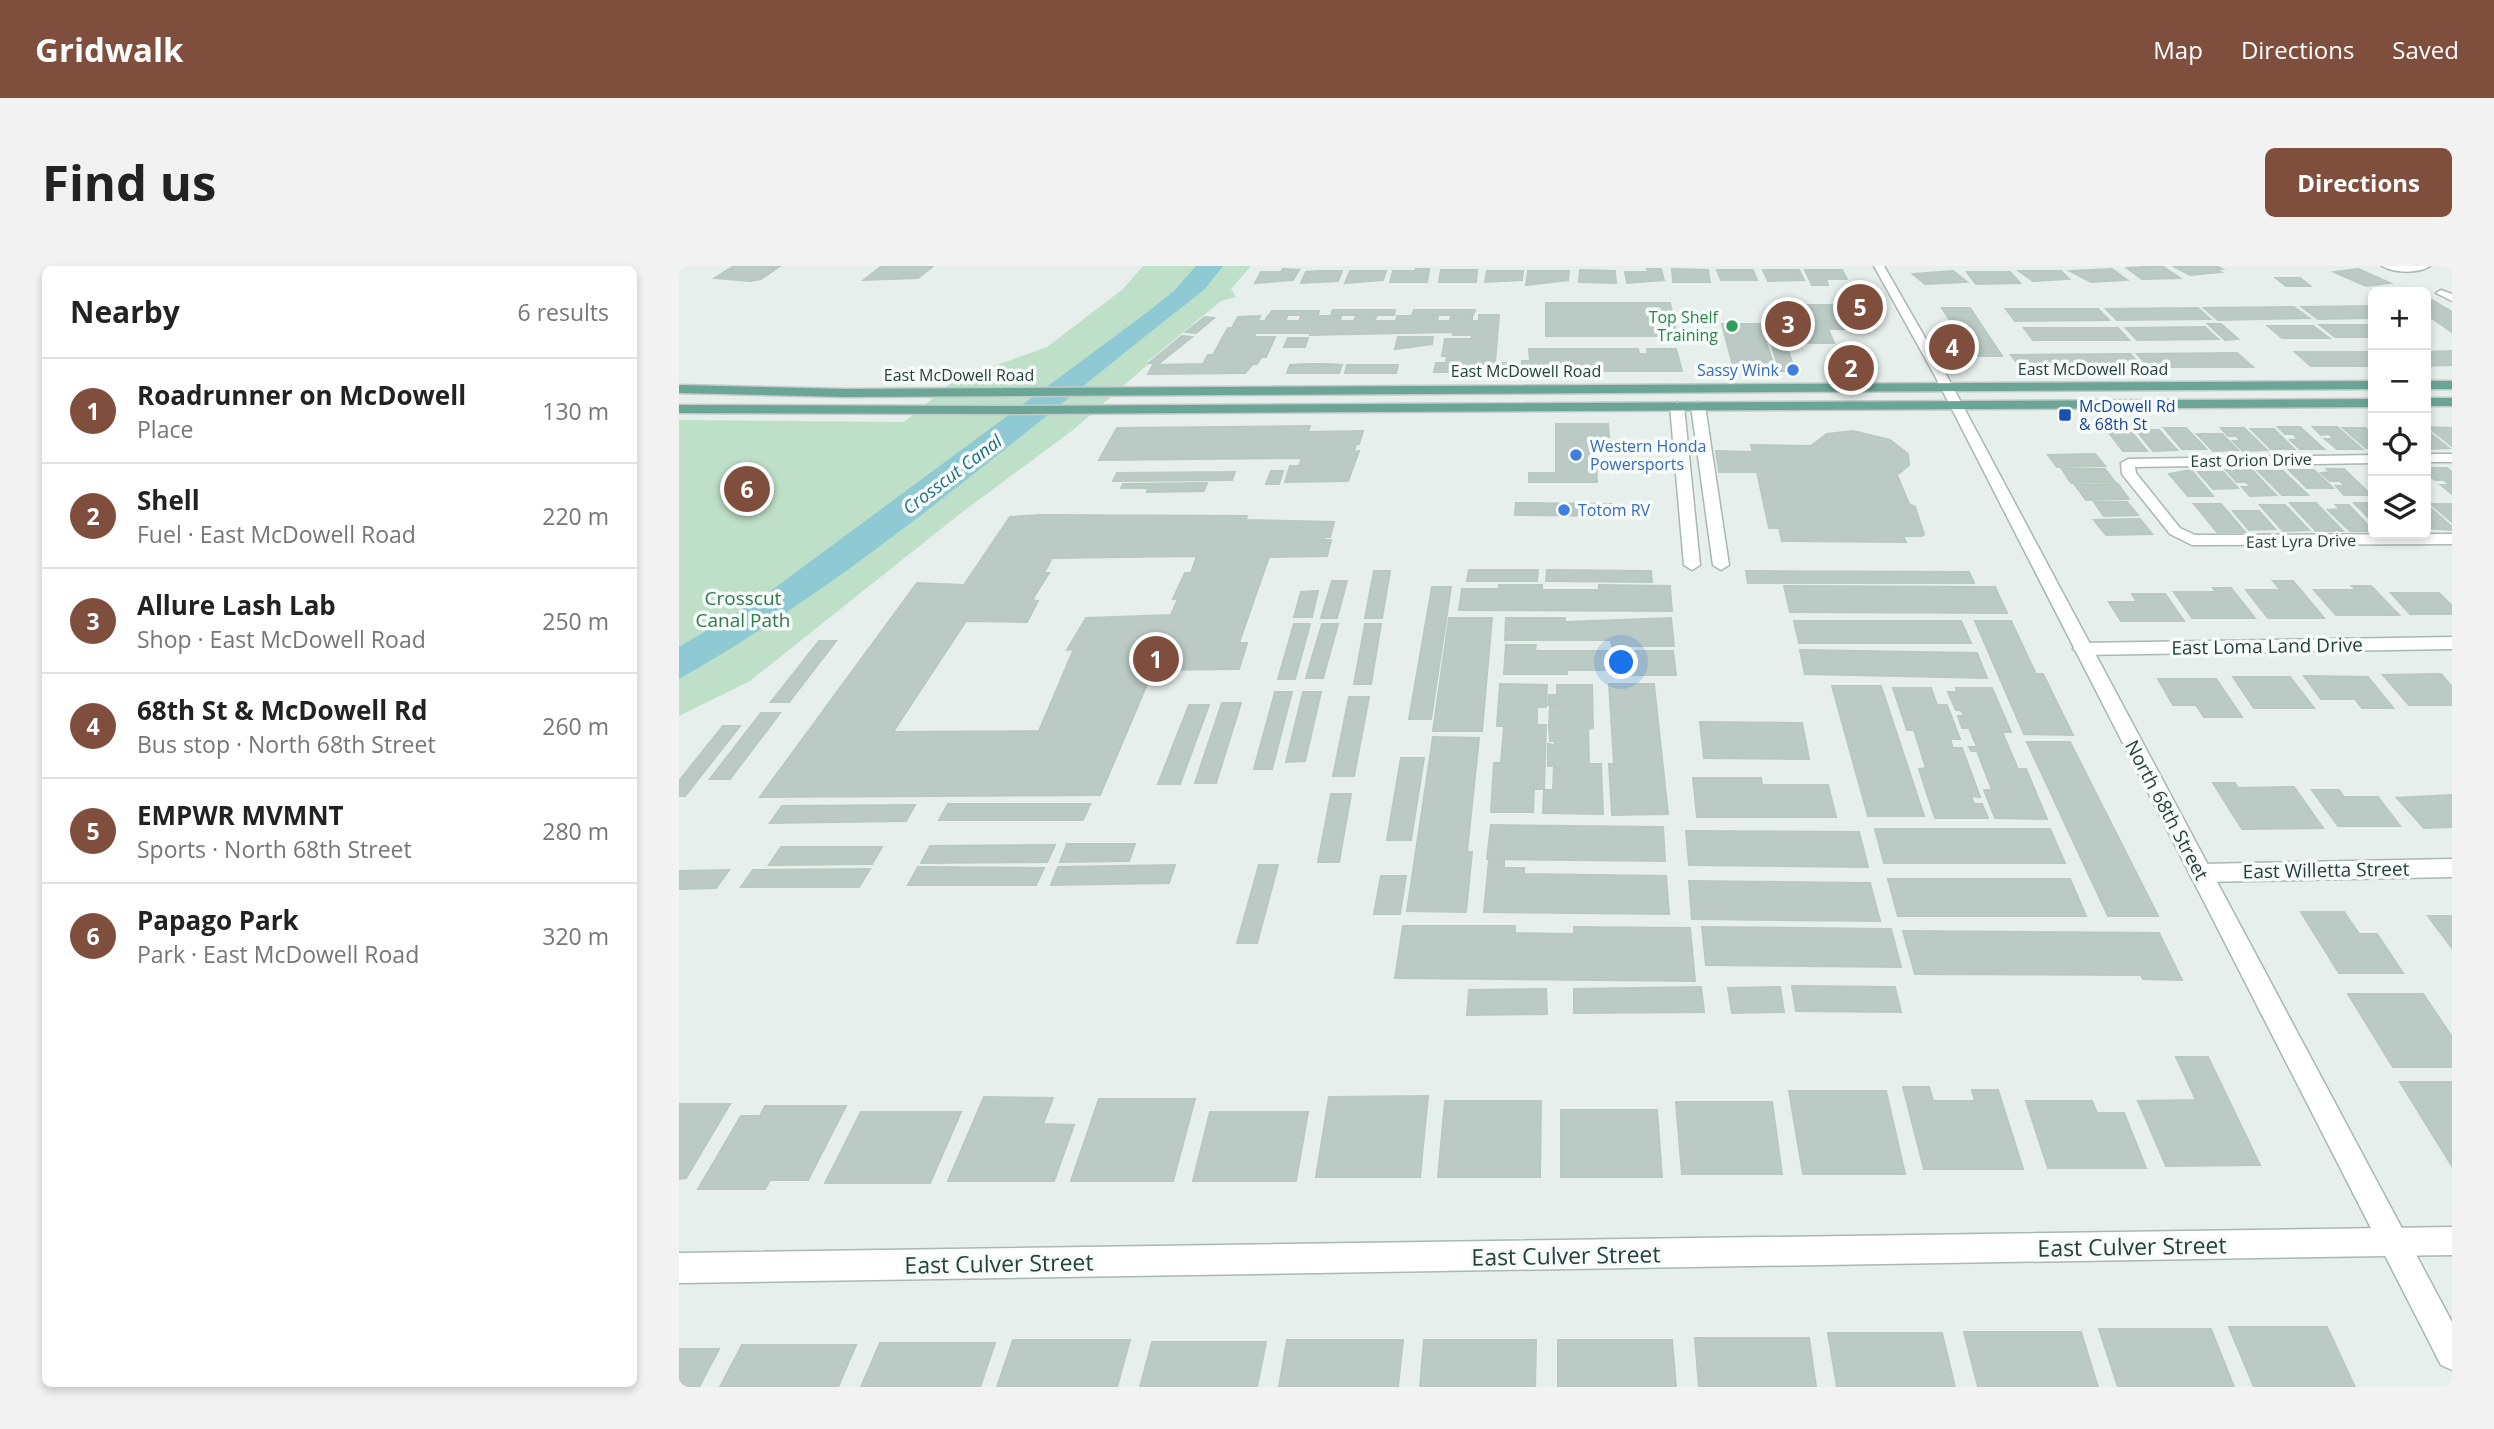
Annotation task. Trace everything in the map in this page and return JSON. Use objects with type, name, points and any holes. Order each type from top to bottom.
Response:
[{"type":"main road","points":[[2304,385],[2324,403]]},
{"type":"main road","name":"East McDowell Road","points":[[679,389],[846,393],[2368,385]]},
{"type":"main road","points":[[2431,385],[2452,385]]},
{"type":"main road","points":[[1632,388],[1635,407]]},
{"type":"main road","points":[[2431,402],[2452,402]]},
{"type":"main road","name":"East McDowell Road","points":[[679,409],[1057,410],[2368,403]]},
{"type":"street","name":"North 68th Street","points":[[1879,266],[1946,387],[2452,1354]]},
{"type":"street","points":[[2392,267],[2417,269],[2425,266]]},
{"type":"street","points":[[1677,406],[1692,565]]},
{"type":"street","points":[[1698,406],[1721,565]]},
{"type":"street","points":[[2431,458],[2452,458]]},
{"type":"street","name":"East Orion Drive","points":[[2192,540],[2175,531],[2129,474],[2128,463],[2368,459]]},
{"type":"street","name":"East Lyra Drive","points":[[2192,540],[2452,539]]},
{"type":"street","name":"East Loma Land Drive","points":[[2082,649],[2452,643]]},
{"type":"street","name":"East Willetta Street","points":[[2200,873],[2452,868]]},
{"type":"street","name":"East Culver Street","points":[[679,1268],[2452,1241]]},
{"type":"green space","name":"Crosscut Canal Path","points":[[1143,266],[1251,266],[1231,289],[1236,297],[1221,301],[1146,363],[1153,360],[1073,430],[961,513],[750,681],[679,716],[679,420],[904,422],[955,380],[1047,347],[1123,289]]},
{"type":"water","name":"Crosscut Canal","points":[[1196,266],[1223,266],[1205,289],[949,494],[817,591],[749,637],[679,679],[679,647],[761,598],[1141,317],[1174,291]]},
{"type":"building","points":[[734,266],[780,266],[761,279],[750,281],[715,278]]},
{"type":"building","points":[[882,266],[933,266],[918,278],[864,280]]},
{"type":"building","points":[[2162,266],[2180,278],[2142,279],[2127,268]]},
{"type":"building","points":[[2173,266],[2217,266],[2222,269],[2216,269],[2221,272],[2190,275]]},
{"type":"building","points":[[1283,269],[1299,270],[1293,280],[1255,283],[1261,272],[1281,272]]},
{"type":"building","points":[[1429,269],[1427,282],[1390,282],[1393,271]]},
{"type":"building","points":[[1647,269],[1661,269],[1664,280],[1627,283],[1625,272],[1648,272]]},
{"type":"building","points":[[1672,269],[1708,270],[1710,282],[1673,282]]},
{"type":"building","points":[[2112,269],[2127,280],[2091,282],[2070,271]]},
{"type":"building","points":[[2358,269],[2390,283],[2366,286],[2334,272]]},
{"type":"building","points":[[1441,270],[1477,270],[1476,282],[1439,282]]},
{"type":"building","points":[[1580,270],[1615,271],[1616,283],[1579,282]]},
{"type":"building","points":[[1717,270],[1753,270],[1757,280],[1721,280]]},
{"type":"building","points":[[1763,270],[1799,270],[1804,280],[1768,281]]},
{"type":"building","points":[[1805,270],[1842,270],[1847,279],[1826,279],[1828,285],[1812,285]]},
{"type":"building","points":[[1342,271],[1338,281],[1301,283],[1306,272]]},
{"type":"building","points":[[1350,271],[1386,271],[1383,280],[1345,283]]},
{"type":"building","points":[[1487,271],[1523,271],[1522,280],[1485,282]]},
{"type":"building","points":[[1528,271],[1569,271],[1568,280],[1526,285]]},
{"type":"building","points":[[1953,271],[1967,282],[1925,284],[1913,274]]},
{"type":"building","points":[[2019,271],[2061,271],[2069,279],[2033,281]]},
{"type":"building","points":[[1967,272],[2010,272],[2020,283],[1976,284]]},
{"type":"building","points":[[2276,278],[2300,278],[2310,286],[2286,286]]},
{"type":"building","points":[[2431,300],[2452,312],[2452,332],[2431,317]]},
{"type":"building","points":[[1546,303],[1670,303],[1677,336],[1546,336]]},
{"type":"building","points":[[1797,305],[1863,305],[1872,321],[1803,321]]},
{"type":"building","points":[[2368,306],[2368,318],[2318,319],[2302,307]]},
{"type":"building","points":[[2294,307],[2309,318],[2218,320],[2204,308]]},
{"type":"building","points":[[1942,308],[1970,308],[2002,356],[1972,356]]},
{"type":"building","points":[[2198,308],[2210,319],[2117,320],[2106,309]]},
{"type":"building","points":[[2006,309],[2098,309],[2109,320],[2015,321]]},
{"type":"building","points":[[1333,310],[1395,310],[1394,315],[1331,315]]},
{"type":"building","points":[[1414,310],[1475,310],[1473,315],[1412,315]]},
{"type":"building","points":[[1272,311],[1319,311],[1318,315],[1269,315]]},
{"type":"building","points":[[1479,315],[1499,315],[1495,363],[1509,363],[1508,372],[1434,372],[1436,363],[1446,363],[1447,356],[1442,356],[1445,339],[1471,339],[1472,335],[1453,335],[1453,332],[1310,335],[1311,333],[1256,333],[1254,337],[1275,337],[1266,357],[1261,357],[1257,364],[1253,364],[1245,373],[1148,374],[1153,365],[1203,364],[1208,355],[1213,355],[1228,328],[1232,328],[1238,317],[1260,316],[1258,321],[1265,321],[1267,317],[1287,317],[1285,321],[1299,321],[1301,316],[1341,316],[1340,321],[1354,321],[1356,316],[1376,316],[1375,321],[1396,321],[1397,316],[1438,316],[1437,321],[1450,321],[1451,316],[1472,316],[1472,321],[1479,321]]},
{"type":"building","points":[[1205,317],[1214,318],[1196,333],[1186,332]]},
{"type":"building","points":[[1766,323],[1872,323],[1875,329],[1781,329],[1795,371],[1779,371]]},
{"type":"building","points":[[1722,324],[1760,324],[1774,366],[1733,366]]},
{"type":"building","points":[[2208,324],[2221,324],[2238,339],[2225,340]]},
{"type":"building","points":[[2320,325],[2368,325],[2368,337],[2335,337]]},
{"type":"building","points":[[2268,326],[2313,326],[2329,338],[2282,338]]},
{"type":"building","points":[[2205,327],[2218,339],[2137,340],[2126,328]]},
{"type":"building","points":[[2024,328],[2118,328],[2129,340],[2033,340]]},
{"type":"building","points":[[1781,329],[1828,329],[1834,343],[1785,343]]},
{"type":"building","points":[[1182,336],[1192,337],[1158,364],[1149,363]]},
{"type":"building","points":[[1398,337],[1433,337],[1432,344],[1395,349]]},
{"type":"building","points":[[1288,338],[1308,338],[1305,347],[1284,347]]},
{"type":"building","points":[[1529,349],[1638,349],[1639,354],[1648,354],[1647,349],[1676,349],[1682,371],[1522,371],[1522,361],[1530,361]]},
{"type":"building","points":[[2452,351],[2452,365],[2431,366],[2431,352]]},
{"type":"building","points":[[2295,352],[2368,352],[2368,366],[2311,366]]},
{"type":"building","points":[[2237,353],[2253,367],[2149,367],[2137,354]]},
{"type":"building","points":[[2130,354],[2144,369],[2022,369],[2011,355]]},
{"type":"building","points":[[1829,364],[1868,364],[1872,373],[1833,373]]},
{"type":"building","points":[[1290,365],[1342,365],[1339,373],[1287,373]]},
{"type":"building","points":[[1347,365],[1398,365],[1396,373],[1345,373]]},
{"type":"building","name":"Western Honda Powersports","points":[[1556,424],[1608,424],[1609,437],[1595,437],[1597,482],[1529,482],[1529,473],[1556,473]]},
{"type":"building","points":[[1310,426],[1308,432],[1363,431],[1359,444],[1356,444],[1354,452],[1359,451],[1348,481],[1285,482],[1290,466],[1299,466],[1302,458],[1099,460],[1117,428]]},
{"type":"building","points":[[2278,427],[2300,427],[2324,449],[2300,449],[2290,440],[2298,439],[2293,434],[2285,434]]},
{"type":"building","points":[[2313,427],[2337,427],[2362,449],[2337,449],[2325,439],[2334,439],[2329,434],[2321,435]]},
{"type":"building","points":[[2431,427],[2452,428],[2452,446],[2431,429]]},
{"type":"building","points":[[2164,428],[2186,428],[2206,449],[2182,449]]},
{"type":"building","points":[[2221,428],[2244,428],[2267,450],[2243,451],[2233,441],[2241,441],[2236,436],[2228,436]]},
{"type":"building","points":[[2343,428],[2365,428],[2368,431],[2366,448]]},
{"type":"building","points":[[2106,429],[2129,429],[2147,451],[2123,451]]},
{"type":"building","points":[[2251,429],[2274,429],[2294,449],[2271,449]]},
{"type":"building","points":[[2136,430],[2159,430],[2177,450],[2153,451]]},
{"type":"building","points":[[1853,431],[1890,440],[1908,454],[1909,465],[1897,475],[1909,504],[1915,507],[1924,534],[1922,536],[1903,536],[1906,542],[1782,541],[1779,528],[1769,528],[1757,472],[1719,472],[1716,451],[1753,452],[1751,445],[1811,446],[1827,434]]},
{"type":"building","points":[[2197,434],[2222,434],[2238,450],[2213,451]]},
{"type":"building","points":[[2431,434],[2449,448],[2431,449]]},
{"type":"building","points":[[2095,454],[2105,466],[2057,467],[2048,455]]},
{"type":"building","points":[[2431,468],[2447,468],[2452,472],[2452,494],[2441,485],[2450,485],[2444,480],[2431,477]]},
{"type":"building","points":[[2062,469],[2105,469],[2115,482],[2071,483]]},
{"type":"building","points":[[2327,469],[2344,469],[2368,495],[2344,495],[2336,486],[2345,486],[2340,481],[2330,481],[2321,473],[2330,472]]},
{"type":"building","points":[[2191,470],[2213,496],[2188,496],[2169,474]]},
{"type":"building","points":[[2226,470],[2252,470],[2276,495],[2250,496],[2242,487],[2251,487],[2246,482],[2237,482]]},
{"type":"building","points":[[2289,470],[2314,470],[2333,488],[2307,488]]},
{"type":"building","points":[[1271,471],[1283,471],[1279,484],[1266,484]]},
{"type":"building","points":[[2258,471],[2283,471],[2308,495],[2282,495]]},
{"type":"building","points":[[1235,472],[1232,480],[1113,481],[1117,473]]},
{"type":"building","points":[[2198,472],[2223,472],[2238,488],[2213,489]]},
{"type":"building","points":[[1207,483],[1204,491],[1147,492],[1148,488],[1121,488],[1123,484]]},
{"type":"building","points":[[2118,484],[2129,499],[2086,500],[2075,485]]},
{"type":"building","points":[[2094,502],[2127,502],[2138,515],[2104,516]]},
{"type":"building","name":"Totom RV","points":[[1516,503],[1612,504],[1612,516],[1515,515]]},
{"type":"building","points":[[2290,503],[2316,503],[2343,531],[2316,531]]},
{"type":"building","points":[[2354,503],[2368,503],[2368,517]]},
{"type":"building","points":[[2194,504],[2221,504],[2245,532],[2217,532]]},
{"type":"building","points":[[2431,504],[2452,504],[2452,522]]},
{"type":"building","points":[[2260,505],[2285,505],[2309,530],[2283,531]]},
{"type":"building","points":[[2336,505],[2349,505],[2368,526],[2368,531],[2350,531],[2328,510],[2340,509]]},
{"type":"building","points":[[2431,508],[2452,527],[2452,530],[2431,528]]},
{"type":"building","points":[[2233,511],[2259,511],[2275,529],[2249,530]]},
{"type":"building","points":[[1247,516],[1246,520],[1334,522],[1330,537],[1324,537],[1324,540],[1331,540],[1327,556],[1269,557],[1239,643],[1247,643],[1239,669],[1153,670],[1100,795],[760,797],[917,583],[964,585],[1010,517]],"holes":[[[1197,556],[1191,573],[1185,573],[1173,599],[1178,599],[1171,615],[1086,618],[1067,650],[1074,649],[1039,731],[893,732],[966,621],[1027,622],[1038,601],[1032,600],[1049,573],[1044,573],[1052,558]]]},
{"type":"building","points":[[2140,519],[2152,534],[2106,535],[2094,520]]},
{"type":"building","points":[[1469,570],[1538,570],[1537,581],[1467,581]]},
{"type":"building","points":[[1547,570],[1651,571],[1652,582],[1546,581]]},
{"type":"building","points":[[1374,571],[1390,571],[1382,618],[1365,618]]},
{"type":"building","points":[[1746,571],[1969,572],[1974,583],[1748,583]]},
{"type":"building","points":[[1332,581],[1347,581],[1337,618],[1321,618]]},
{"type":"building","points":[[2273,581],[2293,581],[2324,618],[2268,618],[2246,590],[2281,590]]},
{"type":"building","points":[[1499,585],[1542,585],[1542,590],[1599,590],[1599,585],[1670,586],[1672,611],[1459,610],[1462,589],[1499,589]]},
{"type":"building","points":[[1784,586],[1995,587],[2007,613],[1790,612]]},
{"type":"building","points":[[2352,586],[2371,586],[2399,615],[2336,615],[2314,590],[2357,590]]},
{"type":"building","points":[[1432,587],[1451,587],[1431,719],[1409,719]]},
{"type":"building","points":[[2213,588],[2231,588],[2255,618],[2192,618],[2174,592],[2216,592]]},
{"type":"building","points":[[1318,591],[1312,617],[1294,617],[1301,592]]},
{"type":"building","points":[[2391,593],[2439,593],[2452,606],[2452,614],[2410,614]]},
{"type":"building","points":[[2132,594],[2165,594],[2184,621],[2121,621],[2109,602],[2137,602]]},
{"type":"building","points":[[1449,618],[1492,618],[1482,731],[1433,731]]},
{"type":"building","points":[[1506,618],[1565,618],[1565,622],[1671,618],[1674,646],[1612,646],[1611,640],[1505,640]]},
{"type":"building","points":[[1794,621],[1961,621],[1971,643],[1799,643]]},
{"type":"building","points":[[1975,621],[2011,621],[2036,674],[2043,674],[2073,735],[2024,734]]},
{"type":"building","points":[[1294,624],[1310,624],[1295,679],[1278,679]]},
{"type":"building","points":[[1322,624],[1338,624],[1323,678],[1306,678]]},
{"type":"building","points":[[1365,624],[1381,624],[1371,684],[1354,684]]},
{"type":"building","points":[[819,641],[836,641],[789,702],[771,702]]},
{"type":"building","points":[[1506,645],[1536,645],[1535,651],[1673,651],[1676,675],[1613,675],[1613,670],[1567,670],[1567,674],[1504,674]]},
{"type":"building","points":[[1800,650],[1977,653],[1987,678],[1805,674]]},
{"type":"building","points":[[2441,674],[2452,687],[2452,705],[2409,705],[2383,675]]},
{"type":"building","points":[[2304,676],[2368,677],[2393,708],[2362,708],[2355,699],[2321,699]]},
{"type":"building","points":[[2233,677],[2290,677],[2314,708],[2254,708]]},
{"type":"building","points":[[2158,679],[2216,679],[2242,717],[2204,717],[2196,705],[2173,705]]},
{"type":"building","points":[[1500,684],[1547,685],[1546,707],[1537,707],[1537,725],[1546,725],[1544,789],[1534,789],[1533,812],[1491,812],[1494,763],[1501,763],[1504,726],[1497,726]]},
{"type":"building","points":[[1609,684],[1654,684],[1668,814],[1612,815],[1609,764],[1614,764]]},
{"type":"building","points":[[1557,685],[1592,685],[1593,728],[1588,729],[1589,764],[1601,764],[1603,814],[1543,813],[1544,790],[1553,790],[1554,766],[1548,766],[1548,744],[1555,745],[1555,741],[1550,741],[1549,726],[1550,707],[1556,705],[1548,705],[1549,695],[1557,695]]},
{"type":"building","points":[[1832,686],[1881,686],[1924,816],[1868,816]]},
{"type":"building","points":[[1893,688],[1931,688],[1937,705],[1947,705],[1960,739],[1950,739],[1953,748],[1962,748],[1980,797],[1971,796],[1974,804],[1982,804],[1988,818],[1935,818],[1919,769],[1926,768],[1914,730],[1907,730]]},
{"type":"building","points":[[1956,688],[1992,688],[2011,732],[2002,732],[2018,769],[2026,769],[2047,819],[1995,818],[1984,790],[1992,790],[1977,751],[1971,751],[1969,747],[1977,747],[1969,728],[1962,728],[1958,716],[1964,716],[1961,710],[1956,710],[1948,692],[1957,692]]},
{"type":"building","points":[[1275,692],[1292,692],[1272,769],[1254,769]]},
{"type":"building","points":[[1303,692],[1321,692],[1305,761],[1286,762]]},
{"type":"building","points":[[1349,697],[1369,697],[1354,776],[1333,776]]},
{"type":"building","points":[[1222,703],[1241,703],[1216,783],[1195,783]]},
{"type":"building","points":[[1189,705],[1209,705],[1180,784],[1158,784]]},
{"type":"building","points":[[761,713],[780,713],[730,779],[710,779]]},
{"type":"building","points":[[1700,722],[1802,723],[1809,759],[1704,758]]},
{"type":"building","points":[[723,726],[740,726],[685,796],[679,796],[679,781]]},
{"type":"building","points":[[1433,737],[1479,738],[1467,852],[1472,852],[1466,912],[1407,911]]},
{"type":"building","points":[[2027,742],[2070,742],[2158,916],[2108,916]]},
{"type":"building","points":[[1401,758],[1424,758],[1411,840],[1387,840]]},
{"type":"building","points":[[1693,778],[1761,778],[1762,785],[1828,785],[1836,817],[1697,817]]},
{"type":"building","points":[[2213,783],[2235,783],[2238,788],[2294,787],[2323,828],[2242,829]]},
{"type":"building","points":[[2312,790],[2339,790],[2344,797],[2378,797],[2400,826],[2338,826]]},
{"type":"building","points":[[1331,794],[1351,794],[1339,862],[1318,862]]},
{"type":"building","points":[[2452,795],[2452,827],[2424,828],[2397,798]]},
{"type":"building","points":[[948,804],[1090,804],[1083,820],[939,820]]},
{"type":"building","points":[[915,805],[906,821],[770,823],[782,806]]},
{"type":"building","points":[[1491,825],[1663,827],[1665,861],[1487,859]]},
{"type":"building","points":[[1875,829],[2050,829],[2065,863],[1884,863]]},
{"type":"building","points":[[1686,831],[1859,832],[1868,867],[1689,865]]},
{"type":"building","points":[[1067,844],[1135,844],[1129,861],[1060,862]]},
{"type":"building","points":[[1055,845],[1047,862],[921,863],[930,846]]},
{"type":"building","points":[[781,847],[882,847],[872,864],[769,865]]},
{"type":"building","points":[[1489,860],[1504,861],[1504,868],[1524,868],[1524,874],[1666,876],[1669,914],[1484,912]]},
{"type":"building","points":[[1175,865],[1169,883],[1051,885],[1058,867]]},
{"type":"building","points":[[1259,865],[1278,865],[1257,943],[1237,943]]},
{"type":"building","points":[[918,867],[1044,868],[1036,885],[908,885]]},
{"type":"building","points":[[870,869],[859,887],[741,887],[753,870]]},
{"type":"building","points":[[729,870],[716,888],[679,889],[679,871]]},
{"type":"building","points":[[1381,876],[1406,876],[1400,914],[1374,914]]},
{"type":"building","points":[[1888,879],[2070,879],[2086,916],[1898,916]]},
{"type":"building","points":[[1689,881],[1870,883],[1880,921],[1692,919]]},
{"type":"building","points":[[2301,912],[2344,912],[2359,934],[2377,934],[2403,973],[2339,973]]},
{"type":"building","points":[[2428,916],[2452,916],[2452,948]]},
{"type":"building","points":[[1403,926],[1515,926],[1515,933],[1574,934],[1574,927],[1690,928],[1695,981],[1395,978]]},
{"type":"building","points":[[1702,927],[1891,929],[1901,967],[1706,965]]},
{"type":"building","points":[[1903,931],[2159,933],[2182,980],[2143,979],[2141,975],[1915,974]]},
{"type":"building","points":[[1792,986],[1895,987],[1901,1012],[1796,1011]]},
{"type":"building","points":[[1701,987],[1704,1012],[1574,1013],[1574,989]]},
{"type":"building","points":[[1780,987],[1784,1012],[1732,1013],[1728,988]]},
{"type":"building","points":[[1546,989],[1547,1014],[1467,1015],[1469,990]]},
{"type":"building","points":[[2348,994],[2423,994],[2452,1037],[2452,1067],[2393,1067]]},
{"type":"building","points":[[2176,1057],[2208,1057],[2260,1165],[2166,1166],[2138,1101],[2196,1100]]},
{"type":"building","points":[[2400,1082],[2452,1082],[2452,1166]]},
{"type":"building","points":[[1903,1087],[1929,1087],[1933,1101],[1975,1101],[1972,1090],[1998,1090],[2023,1169],[1924,1169]]},
{"type":"building","points":[[1789,1091],[1886,1091],[1905,1174],[1803,1174]]},
{"type":"building","points":[[1428,1096],[1420,1177],[1316,1177],[1329,1097]]},
{"type":"building","points":[[984,1097],[1053,1098],[1043,1124],[1074,1125],[1054,1181],[948,1181]]},
{"type":"building","points":[[1099,1099],[1195,1099],[1173,1181],[1071,1181]]},
{"type":"building","points":[[1445,1101],[1541,1101],[1540,1177],[1438,1177]]},
{"type":"building","points":[[2026,1101],[2092,1101],[2097,1113],[2124,1113],[2146,1168],[2048,1168]]},
{"type":"building","points":[[1676,1102],[1772,1102],[1782,1174],[1682,1174]]},
{"type":"building","points":[[679,1104],[730,1104],[686,1178],[679,1179]]},
{"type":"building","points":[[765,1106],[846,1106],[808,1180],[770,1180],[765,1189],[698,1189],[741,1116],[760,1116]]},
{"type":"building","points":[[1561,1110],[1657,1110],[1662,1177],[1561,1177]]},
{"type":"building","points":[[861,1112],[961,1112],[930,1183],[825,1183]]},
{"type":"building","points":[[1210,1112],[1308,1112],[1296,1181],[1193,1181]]},
{"type":"building","points":[[2229,1327],[2327,1327],[2355,1387],[2254,1387]]},
{"type":"building","points":[[2099,1329],[2211,1329],[2234,1387],[2118,1387]]},
{"type":"building","points":[[1964,1332],[2081,1332],[2098,1387],[1978,1387]]},
{"type":"building","points":[[1828,1333],[1942,1333],[1955,1387],[1837,1387]]},
{"type":"building","points":[[1695,1338],[1809,1338],[1816,1387],[1699,1387]]},
{"type":"building","points":[[1013,1340],[1130,1340],[1117,1387],[997,1387]]},
{"type":"building","points":[[1287,1340],[1403,1340],[1398,1387],[1279,1387]]},
{"type":"building","points":[[1424,1340],[1536,1340],[1535,1387],[1420,1387]]},
{"type":"building","points":[[1558,1340],[1672,1340],[1676,1387],[1558,1387]]},
{"type":"building","points":[[1152,1342],[1266,1342],[1257,1387],[1140,1387]]},
{"type":"building","points":[[880,1343],[995,1343],[980,1387],[861,1387]]},
{"type":"building","points":[[742,1345],[856,1345],[838,1387],[720,1387]]},
{"type":"building","points":[[679,1349],[719,1349],[699,1387],[679,1387]]},
{"type":"place","name":"EMPWR MVMNT","points":[[1860,307]]},
{"type":"place","name":"Allure Lash Lab","points":[[1788,324]]},
{"type":"place","name":"Top Shelf Training","points":[[1732,326]]},
{"type":"place","name":"68th St & McDowell Rd","points":[[1952,347]]},
{"type":"place","name":"Shell","points":[[1851,368]]},
{"type":"place","name":"Sassy Wink","points":[[1793,370]]},
{"type":"place","name":"McDowell Rd & 68th St","points":[[2065,415]]},
{"type":"place","name":"Western Honda Powersports","points":[[1576,455]]},
{"type":"place","name":"Papago Park","points":[[747,489]]},
{"type":"place","name":"Totom RV","points":[[1564,510]]},
{"type":"place","name":"Roadrunner on McDowell","points":[[1156,659]]}]
